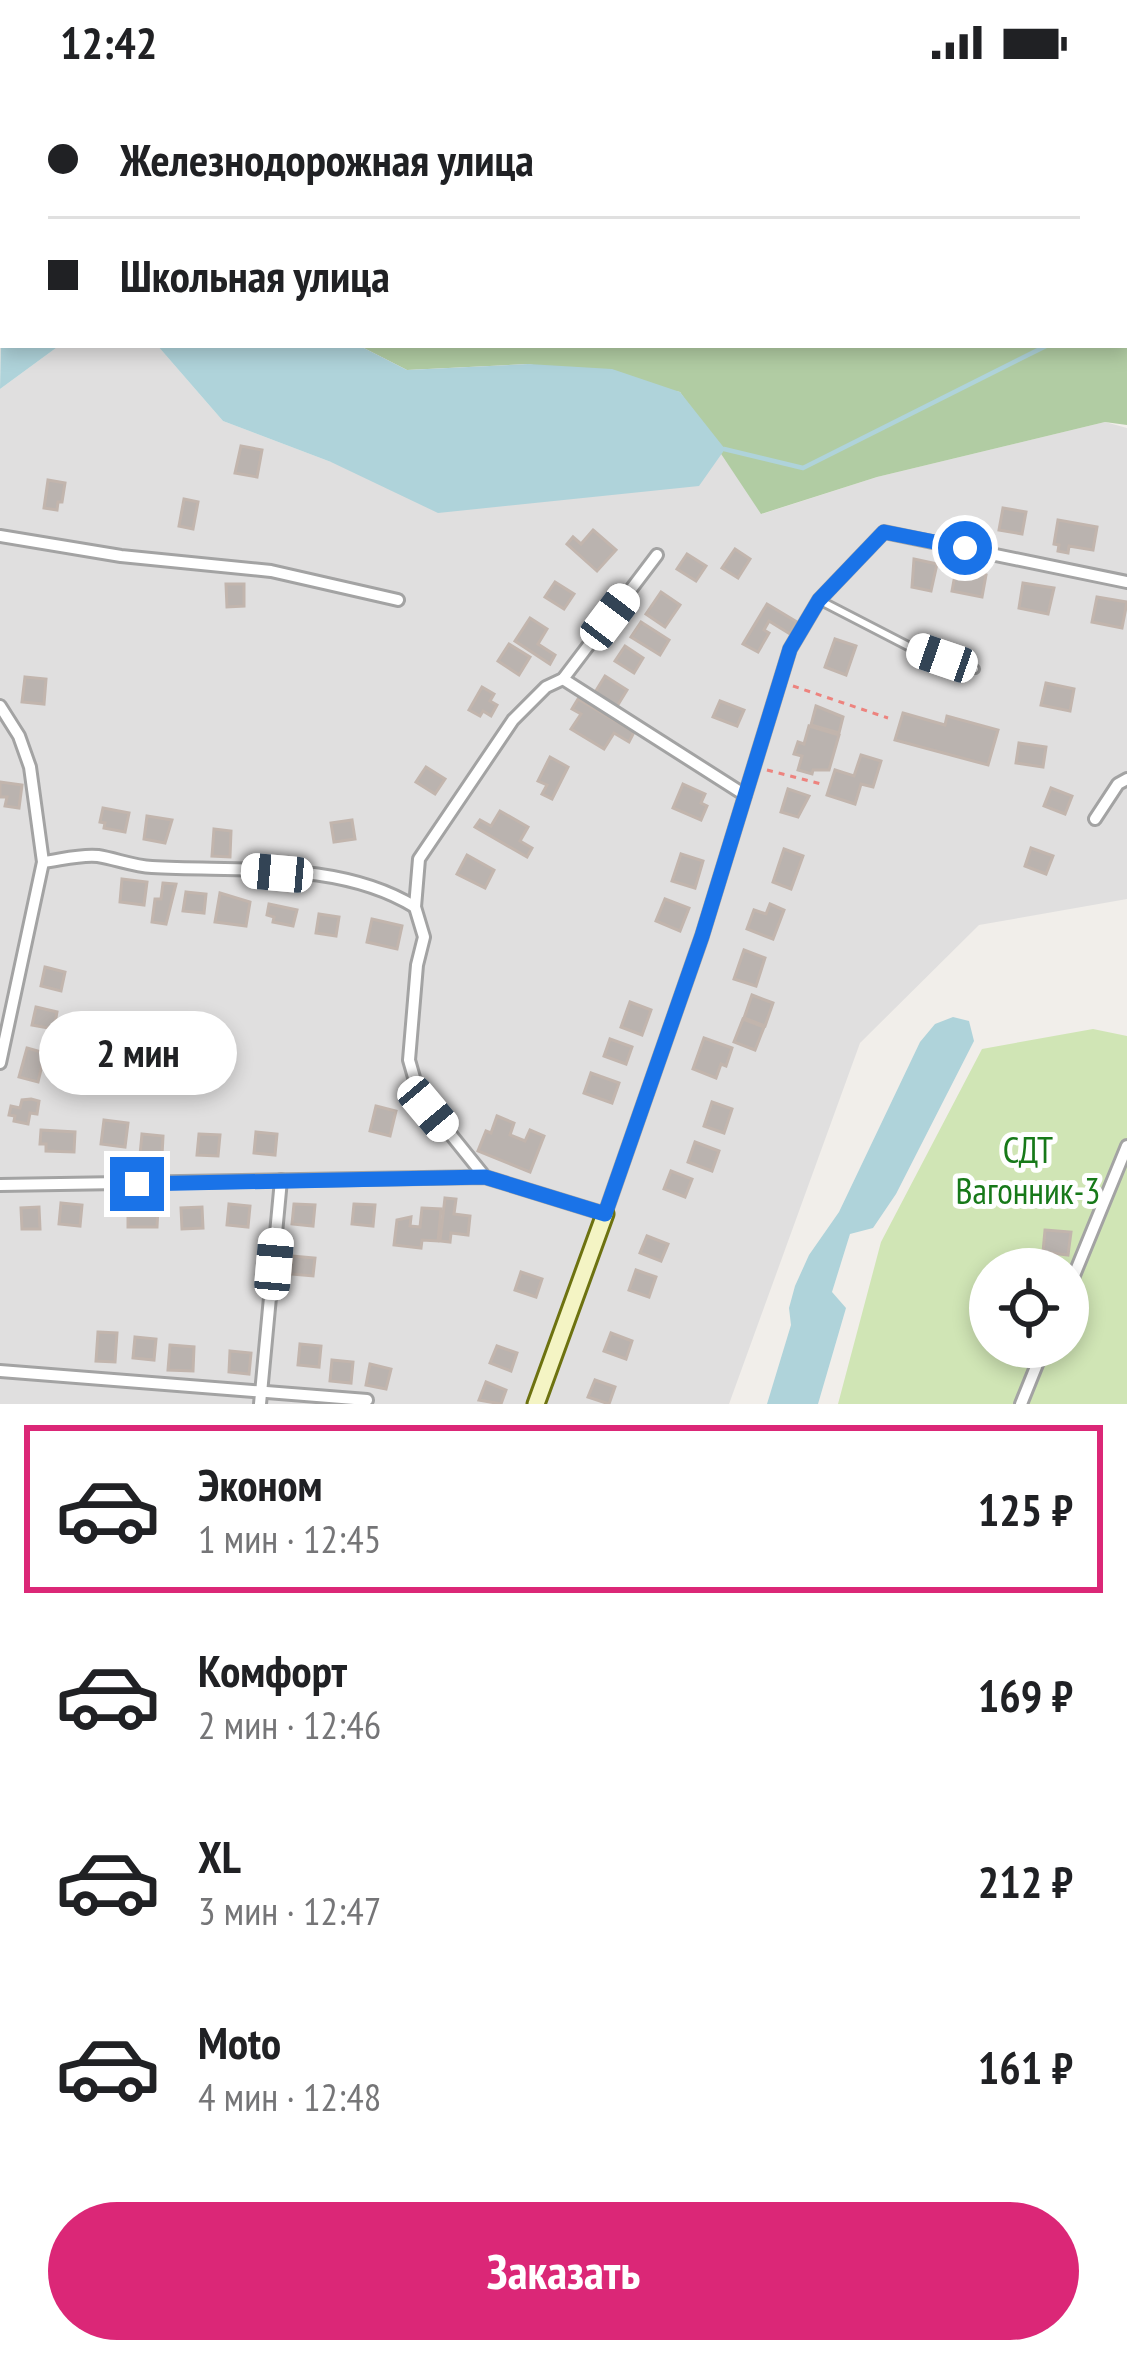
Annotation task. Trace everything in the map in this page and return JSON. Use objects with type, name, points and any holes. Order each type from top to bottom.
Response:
[{"type":"street","points":[[536,1404],[702,936],[790,649],[819,600],[884,532],[1127,582]]},
{"type":"street","points":[[0,536],[121,556],[271,571],[398,600]]},
{"type":"street","points":[[485,1177],[428,1109],[410,1060],[417,965],[424,938],[415,907],[419,859],[513,720],[546,687],[563,680],[657,555]]},
{"type":"street","points":[[563,680],[745,795]]},
{"type":"street","points":[[0,706],[20,736],[29,767],[43,862],[0,1063]]},
{"type":"street","points":[[1095,819],[1118,784],[1127,779]]},
{"type":"street","points":[[43,862],[93,855],[151,867],[338,878],[393,894],[415,907]]},
{"type":"street","points":[[1085,1248],[1127,1146]]},
{"type":"street","points":[[0,1185],[485,1177],[605,1214]]},
{"type":"street","points":[[260,1404],[281,1180]]},
{"type":"street","points":[[1021,1404],[1036,1368]]},
{"type":"street","points":[[0,1371],[367,1400]]},
{"type":"lane","points":[[819,600],[910,647],[975,669]]},
{"type":"path","points":[[780,681],[888,718]]},
{"type":"path","points":[[754,766],[821,784]]},
{"type":"shaded area","points":[[56,348],[160,348],[223,421],[331,462],[725,449],[762,514],[877,477],[1105,422],[1127,428],[1127,899],[979,925],[860,1043],[729,1404],[0,1404],[0,389]]},
{"type":"green space","points":[[364,348],[1127,348],[1127,425],[1105,422],[877,477],[761,514],[680,392],[528,364],[407,370]]},
{"type":"green space","name":"СДТ Вагонник-3","points":[[1093,1029],[1127,1036],[1127,1404],[838,1404],[881,1242],[982,1049]]},
{"type":"water","points":[[1,348],[56,348],[0,389]]},
{"type":"water","points":[[160,348],[364,348],[407,370],[528,364],[612,369],[680,392],[725,449],[699,486],[438,513],[331,462],[223,421]]},
{"type":"water","points":[[953,1017],[969,1021],[974,1041],[896,1194],[873,1228],[850,1234],[832,1292],[846,1308],[818,1404],[767,1404],[791,1325],[789,1308],[795,1286],[809,1255],[839,1212],[920,1042],[935,1024]]},
{"type":"building","points":[[241,446],[262,450],[257,477],[235,473]]},
{"type":"building","points":[[48,480],[65,483],[57,510],[44,508]]},
{"type":"building","points":[[184,499],[198,502],[193,529],[179,526]]},
{"type":"building","points":[[1003,508],[1026,512],[1022,534],[999,530]]},
{"type":"building","points":[[1058,520],[1097,527],[1093,550],[1069,546],[1068,553],[1058,551],[1059,545],[1054,544]]},
{"type":"building","points":[[593,530],[616,550],[597,571],[567,544],[573,537],[581,544]]},
{"type":"building","points":[[735,549],[750,559],[738,578],[722,568]]},
{"type":"building","points":[[687,554],[706,566],[696,581],[677,569]]},
{"type":"building","points":[[914,559],[937,564],[931,591],[912,587]]},
{"type":"building","points":[[956,569],[986,575],[982,597],[952,591]]},
{"type":"building","points":[[555,582],[574,594],[564,609],[545,597]]},
{"type":"building","points":[[1023,583],[1054,588],[1048,614],[1019,608]]},
{"type":"building","points":[[226,584],[244,584],[244,606],[227,607]]},
{"type":"building","points":[[661,592],[680,605],[665,627],[646,614]]},
{"type":"building","points":[[1097,597],[1127,602],[1122,628],[1092,622]]},
{"type":"building","points":[[767,604],[797,622],[790,634],[769,621],[764,630],[769,633],[758,652],[743,644]]},
{"type":"building","points":[[530,618],[547,629],[538,644],[555,655],[550,664],[515,641]]},
{"type":"building","points":[[641,622],[669,640],[660,655],[631,637]]},
{"type":"building","points":[[835,639],[856,646],[846,675],[825,667]]},
{"type":"building","points":[[509,644],[530,657],[519,675],[498,661]]},
{"type":"building","points":[[625,646],[643,658],[634,673],[615,661]]},
{"type":"building","points":[[605,676],[627,690],[616,708],[594,694]]},
{"type":"building","points":[[25,677],[46,679],[44,704],[22,702]]},
{"type":"building","points":[[1046,683],[1074,689],[1070,711],[1041,705]]},
{"type":"building","points":[[482,687],[494,694],[490,701],[497,705],[491,716],[469,710]]},
{"type":"building","points":[[578,699],[634,732],[629,742],[614,733],[604,749],[571,729],[581,714],[572,709]]},
{"type":"building","points":[[720,701],[744,710],[737,726],[713,717]]},
{"type":"building","points":[[816,706],[843,717],[839,733],[811,725]]},
{"type":"building","points":[[903,713],[945,725],[947,716],[998,730],[988,765],[895,740]]},
{"type":"building","points":[[809,726],[839,735],[829,770],[813,770],[812,774],[798,770],[802,756],[794,754],[798,742],[804,744]]},
{"type":"building","points":[[1019,743],[1046,747],[1043,767],[1016,763]]},
{"type":"building","points":[[861,755],[881,761],[873,787],[861,784],[855,804],[827,795],[835,770],[854,776]]},
{"type":"building","points":[[550,757],[568,767],[552,799],[542,794],[547,785],[538,781]]},
{"type":"building","points":[[426,767],[445,779],[435,794],[416,782]]},
{"type":"building","points":[[0,782],[22,785],[19,808],[5,806],[7,797],[0,797]]},
{"type":"building","points":[[683,784],[705,794],[701,803],[707,806],[701,820],[673,808]]},
{"type":"building","points":[[1051,788],[1072,796],[1065,814],[1044,806]]},
{"type":"building","points":[[788,789],[809,796],[798,817],[781,812]]},
{"type":"building","points":[[103,808],[129,813],[125,832],[104,828],[105,823],[100,822]]},
{"type":"building","points":[[500,811],[528,827],[520,841],[532,848],[527,857],[475,827],[480,820],[491,826]]},
{"type":"building","points":[[147,816],[172,820],[165,843],[144,839]]},
{"type":"building","points":[[352,820],[355,839],[334,842],[331,823]]},
{"type":"building","points":[[214,829],[231,831],[230,857],[212,856]]},
{"type":"building","points":[[1031,848],[1053,856],[1046,874],[1025,866]]},
{"type":"building","points":[[784,849],[803,856],[791,889],[773,882]]},
{"type":"building","points":[[681,854],[703,861],[695,888],[672,881]]},
{"type":"building","points":[[467,855],[494,870],[485,888],[457,874]]},
{"type":"building","points":[[122,879],[147,882],[144,905],[120,902]]},
{"type":"building","points":[[163,883],[176,884],[166,924],[152,922]]},
{"type":"building","points":[[186,892],[206,894],[204,913],[183,911]]},
{"type":"building","points":[[220,893],[250,902],[246,926],[215,922]]},
{"type":"building","points":[[665,899],[689,908],[680,931],[656,921]]},
{"type":"building","points":[[269,904],[297,910],[293,926],[273,922],[274,917],[267,915]]},
{"type":"building","points":[[770,904],[784,910],[773,939],[747,929],[754,910],[766,914]]},
{"type":"building","points":[[319,914],[339,917],[336,936],[316,933]]},
{"type":"building","points":[[372,919],[402,926],[397,949],[367,942]]},
{"type":"building","points":[[744,950],[765,958],[756,986],[734,979]]},
{"type":"building","points":[[45,967],[65,972],[61,991],[41,986]]},
{"type":"building","points":[[752,995],[773,1003],[765,1026],[744,1018]]},
{"type":"building","points":[[630,1002],[651,1010],[642,1035],[621,1027]]},
{"type":"building","points":[[36,1007],[57,1012],[54,1029],[32,1025]]},
{"type":"building","points":[[743,1019],[764,1027],[755,1050],[734,1042]]},
{"type":"building","points":[[704,1038],[732,1048],[716,1078],[693,1069]]},
{"type":"building","points":[[610,1039],[632,1047],[626,1064],[604,1056]]},
{"type":"building","points":[[85,1043],[107,1045],[105,1065],[83,1062]]},
{"type":"building","points":[[27,1048],[45,1053],[38,1082],[19,1077]]},
{"type":"building","points":[[591,1073],[619,1083],[612,1103],[584,1093]]},
{"type":"building","points":[[22,1100],[39,1101],[37,1114],[30,1113],[28,1124],[14,1121],[15,1116],[9,1115],[11,1106],[20,1108]]},
{"type":"building","points":[[712,1102],[732,1109],[724,1133],[704,1126]]},
{"type":"building","points":[[376,1106],[396,1111],[390,1136],[370,1131]]},
{"type":"building","points":[[497,1116],[514,1123],[510,1135],[525,1141],[530,1130],[544,1136],[530,1172],[478,1151]]},
{"type":"building","points":[[104,1120],[128,1123],[125,1147],[101,1144]]},
{"type":"building","points":[[41,1130],[75,1132],[74,1152],[46,1151],[46,1144],[40,1144]]},
{"type":"building","points":[[256,1132],[277,1134],[275,1155],[254,1153]]},
{"type":"building","points":[[142,1134],[163,1136],[162,1156],[140,1155]]},
{"type":"building","points":[[199,1134],[220,1135],[218,1156],[197,1155]]},
{"type":"building","points":[[695,1142],[719,1151],[712,1171],[688,1162]]},
{"type":"building","points":[[671,1171],[692,1179],[685,1197],[664,1189]]},
{"type":"building","points":[[445,1198],[456,1199],[454,1214],[470,1216],[468,1235],[451,1233],[450,1242],[440,1241]]},
{"type":"building","points":[[61,1203],[82,1205],[80,1226],[59,1224]]},
{"type":"building","points":[[229,1204],[250,1206],[248,1227],[227,1225]]},
{"type":"building","points":[[294,1204],[315,1205],[313,1226],[292,1224]]},
{"type":"building","points":[[354,1204],[375,1205],[373,1226],[352,1224]]},
{"type":"building","points":[[39,1207],[40,1229],[22,1229],[21,1208]]},
{"type":"building","points":[[202,1207],[203,1228],[182,1229],[181,1208]]},
{"type":"building","points":[[128,1208],[158,1208],[157,1227],[128,1227]]},
{"type":"building","points":[[422,1208],[441,1209],[438,1241],[422,1240],[421,1248],[394,1245],[397,1220],[411,1217],[410,1226],[420,1227]]},
{"type":"building","points":[[1045,1230],[1071,1232],[1069,1248],[1043,1248]]},
{"type":"building","points":[[647,1236],[668,1244],[661,1261],[640,1253]]},
{"type":"building","points":[[292,1256],[315,1258],[313,1276],[290,1274]]},
{"type":"building","points":[[636,1270],[656,1277],[649,1297],[629,1290]]},
{"type":"building","points":[[521,1272],[542,1279],[536,1297],[515,1290]]},
{"type":"building","points":[[98,1332],[117,1333],[115,1362],[96,1361]]},
{"type":"building","points":[[611,1333],[632,1341],[626,1359],[604,1351]]},
{"type":"building","points":[[135,1337],[156,1339],[154,1360],[133,1358]]},
{"type":"building","points":[[300,1344],[321,1346],[319,1367],[298,1365]]},
{"type":"building","points":[[170,1345],[194,1347],[193,1371],[168,1370]]},
{"type":"building","points":[[497,1346],[517,1353],[511,1371],[490,1363]]},
{"type":"building","points":[[230,1351],[251,1353],[249,1374],[229,1372]]},
{"type":"building","points":[[332,1360],[353,1362],[351,1383],[330,1381]]},
{"type":"building","points":[[370,1364],[391,1369],[386,1389],[366,1385]]},
{"type":"building","points":[[595,1380],[615,1387],[609,1404],[588,1397]]},
{"type":"building","points":[[486,1382],[506,1390],[501,1404],[479,1400]]},
{"type":"waterway","points":[[724,449],[803,468],[1042,348]]},
{"type":"route","points":[[137,1184],[485,1177],[605,1214],[702,936],[790,649],[819,600],[884,532],[965,548]]}]
